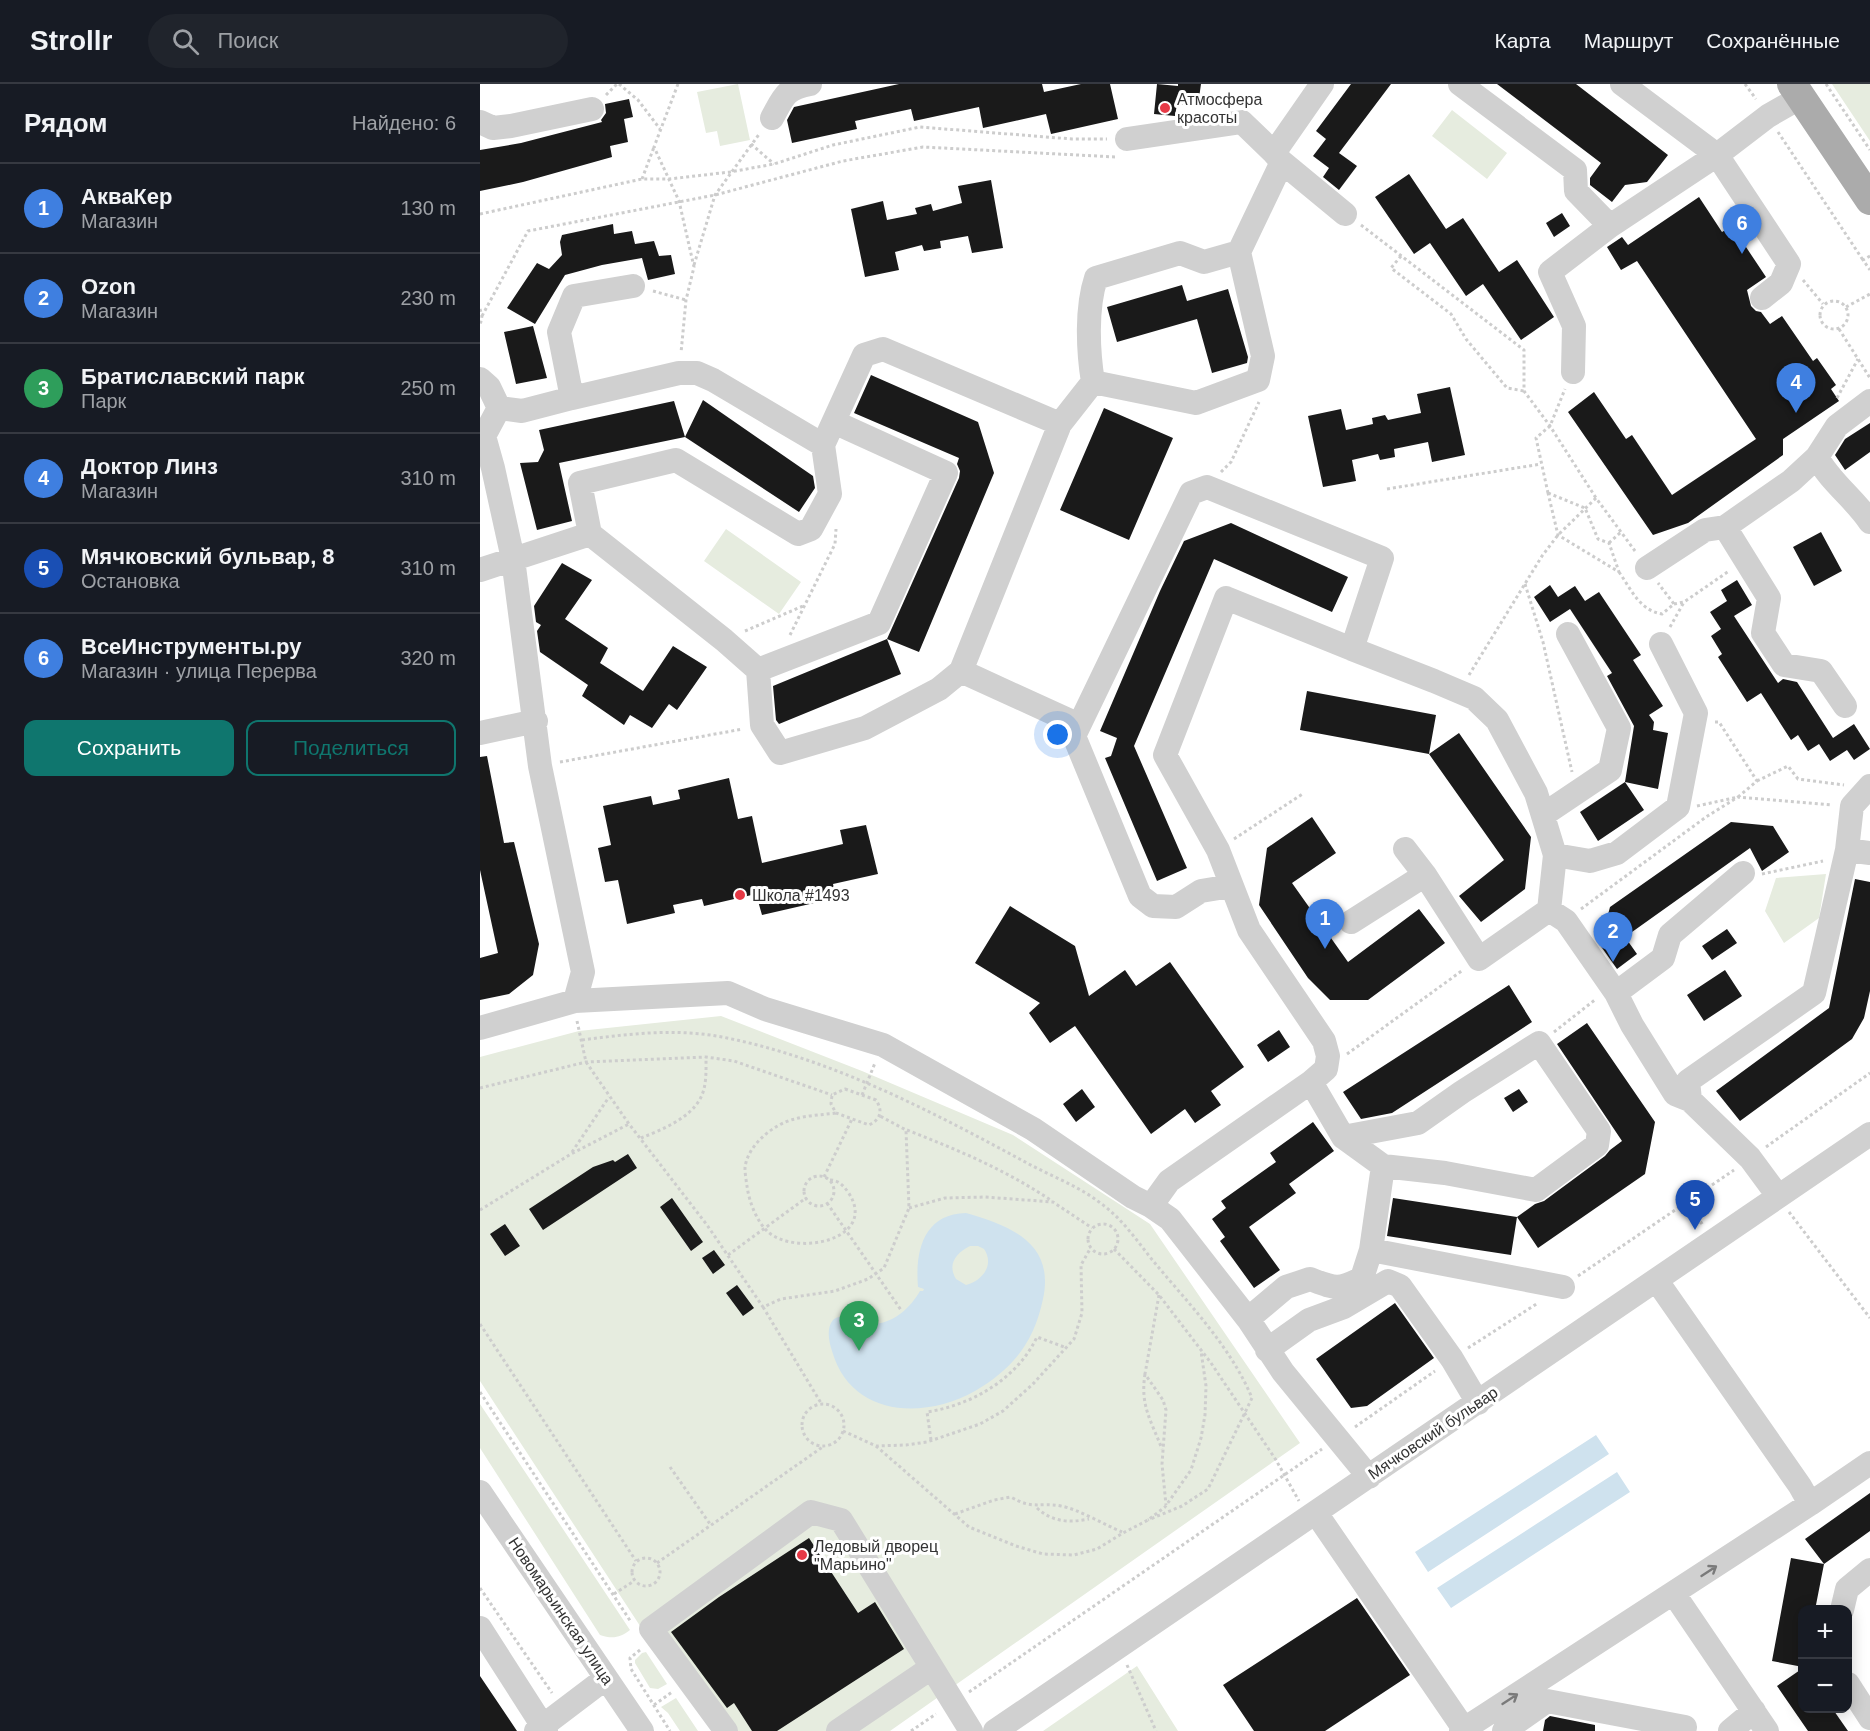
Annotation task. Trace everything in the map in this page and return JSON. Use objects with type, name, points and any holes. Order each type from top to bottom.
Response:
[{"type":"main road","points":[[1806,88],[1870,200]]},
{"type":"street","points":[[772,118],[785,93],[794,87],[810,84]]},
{"type":"street","points":[[1093,382],[1196,403],[1258,380],[1263,356],[1239,252],[1278,158],[1322,84]]},
{"type":"street","points":[[1460,84],[1575,170],[1576,191],[1610,226]]},
{"type":"street","points":[[1622,84],[1717,154],[1789,264],[1781,283],[1762,298]]},
{"type":"street","points":[[1574,372],[1574,326],[1550,272],[1610,226],[1717,154],[1806,88]]},
{"type":"street","points":[[480,122],[493,128],[511,126],[591,109]]},
{"type":"street","points":[[1124,148],[1242,122],[1278,158],[1345,214]]},
{"type":"street","points":[[768,667],[762,725],[780,753],[865,728],[939,689],[961,671],[1060,424],[1093,382],[1089,357],[1092,291],[1096,278],[1180,253],[1204,261],[1239,252]]},
{"type":"street","points":[[572,398],[559,332],[574,296],[633,286]]},
{"type":"street","points":[[768,667],[724,640],[590,534],[580,483],[676,460],[798,534],[811,529],[830,494],[823,445],[864,354],[883,349],[1060,424]]},
{"type":"street","points":[[499,408],[522,411],[679,373],[698,374],[714,380],[823,445]]},
{"type":"street","points":[[480,379],[489,387],[499,408]]},
{"type":"street","points":[[1647,568],[1705,530],[1725,527],[1791,481],[1816,457],[1837,426],[1870,401]]},
{"type":"street","points":[[499,408],[483,436],[493,468],[513,559],[540,765],[583,972],[575,1001]]},
{"type":"street","points":[[768,667],[879,623],[946,473],[834,422]]},
{"type":"street","points":[[1816,457],[1825,473],[1862,510],[1870,522]]},
{"type":"street","points":[[1231,886],[1200,891],[1176,907],[1153,906],[1140,896],[1074,736],[1191,493],[1207,487],[1382,558],[1352,649]]},
{"type":"street","points":[[1725,527],[1769,598],[1763,633],[1779,657],[1785,665],[1821,671],[1845,706]]},
{"type":"street","points":[[480,570],[590,534]]},
{"type":"street","points":[[1151,1206],[1169,1181],[1318,1075],[1328,1056],[1324,1041],[1249,930],[1218,850],[1165,755],[1226,598],[1474,698],[1497,720],[1536,793],[1543,815],[1555,855],[1557,915],[1614,990],[1675,1094],[1690,1100],[1750,1158],[1778,1196]]},
{"type":"street","points":[[1543,815],[1610,770],[1619,728],[1568,634]]},
{"type":"street","points":[[1555,855],[1590,861],[1617,853],[1678,807],[1696,713],[1661,644]]},
{"type":"street","points":[[961,671],[1079,725]]},
{"type":"street","points":[[480,733],[536,721]]},
{"type":"street","points":[[1690,1100],[1688,1081],[1814,993],[1854,853],[1862,795]]},
{"type":"street","points":[[1406,849],[1479,959],[1557,915]]},
{"type":"street","points":[[1614,990],[1663,958],[1670,935],[1743,873]]},
{"type":"street","points":[[1351,922],[1425,875]]},
{"type":"street","points":[[480,1028],[575,1001],[728,993],[765,1009],[883,1045],[1033,1129],[1133,1197],[1170,1219],[1248,1319],[1267,1350],[1369,1477]]},
{"type":"street","points":[[1318,1075],[1343,1137],[1383,1166],[1445,1173],[1536,1190],[1597,1145],[1599,1131],[1539,1044],[1462,1092],[1418,1124],[1343,1137]]},
{"type":"street","name":"Мячковский бульвар","points":[[995,1731],[1657,1281],[1778,1196],[1869,1137]]},
{"type":"street","points":[[1248,1319],[1286,1287],[1310,1279],[1329,1286],[1345,1287],[1362,1278],[1371,1250],[1383,1166]]},
{"type":"street","points":[[1371,1250],[1563,1287]]},
{"type":"street","points":[[1267,1350],[1308,1320],[1344,1307],[1388,1281],[1400,1286],[1452,1359],[1478,1403]]},
{"type":"street","points":[[1657,1281],[1800,1486],[1810,1504]]},
{"type":"street","points":[[1316,1513],[1463,1730],[1674,1594],[1870,1463]]},
{"type":"street","name":"Новомарьинская улица","points":[[482,1498],[642,1731]]},
{"type":"street","points":[[726,1731],[651,1629],[811,1512],[841,1520],[971,1731]]},
{"type":"street","points":[[1843,1605],[1846,1589],[1870,1570]]},
{"type":"street","points":[[1674,1594],[1767,1731]]},
{"type":"street","points":[[480,1628],[542,1729],[606,1678]]},
{"type":"street","points":[[838,1731],[931,1668]]},
{"type":"street","points":[[1852,1690],[1870,1718]]},
{"type":"street","points":[[1504,1731],[1547,1701],[1685,1727],[1684,1731]]},
{"type":"street","points":[[1730,1731],[1754,1711]]},
{"type":"path","points":[[615,84],[638,100],[661,129]]},
{"type":"path","points":[[642,179],[678,84]]},
{"type":"path","points":[[1745,84],[1870,270]]},
{"type":"path","points":[[1806,88],[1870,150]]},
{"type":"path","points":[[679,373],[686,300],[715,195],[772,118]]},
{"type":"path","points":[[480,214],[642,179],[669,179],[774,164],[833,145],[920,127],[1072,139],[1124,148]]},
{"type":"path","points":[[751,144],[774,164]]},
{"type":"path","points":[[654,147],[679,201],[694,267]]},
{"type":"path","points":[[480,326],[482,315],[528,231],[715,195],[843,161],[923,147],[1124,148]]},
{"type":"path","points":[[1345,214],[1402,255],[1524,350],[1524,391],[1550,426],[1596,498],[1674,604]]},
{"type":"path","points":[[1402,255],[1391,268],[1451,314],[1466,339],[1507,388],[1524,391]]},
{"type":"path","points":[[1863,260],[1870,255]]},
{"type":"path","points":[[1789,264],[1823,304]]},
{"type":"path","points":[[633,286],[686,300]]},
{"type":"path","points":[[1846,307],[1870,294]]},
{"type":"path","points":[[1831,300],[1839,301],[1846,307],[1848,315],[1846,323],[1839,328],[1831,329],[1824,326],[1820,319],[1823,304],[1831,300]]},
{"type":"path","points":[[480,309],[482,315]]},
{"type":"path","points":[[1839,328],[1870,378]]},
{"type":"path","points":[[1838,398],[1858,359]]},
{"type":"path","points":[[1574,372],[1550,426],[1536,438],[1540,464],[1558,535],[1619,572]]},
{"type":"path","points":[[1207,487],[1231,462],[1267,384],[1258,380]]},
{"type":"path","points":[[1387,489],[1540,464]]},
{"type":"path","points":[[1548,493],[1585,508],[1599,539],[1609,543],[1619,572],[1640,604],[1652,612],[1662,614],[1674,604],[1684,602],[1746,560]]},
{"type":"path","points":[[1458,692],[1542,556],[1558,535],[1596,498]]},
{"type":"path","points":[[768,667],[804,606],[836,544],[836,525]]},
{"type":"path","points":[[1609,543],[1622,532]]},
{"type":"path","points":[[1525,584],[1543,642],[1577,792]]},
{"type":"path","points":[[1661,644],[1684,602]]},
{"type":"path","points":[[724,640],[804,606]]},
{"type":"path","points":[[1694,720],[1719,722],[1756,781]]},
{"type":"path","points":[[540,765],[762,725]]},
{"type":"path","points":[[1557,915],[1738,797],[1756,781],[1788,766],[1798,778],[1842,784],[1862,795]]},
{"type":"path","points":[[1218,850],[1304,793]]},
{"type":"path","points":[[1678,807],[1684,808],[1738,797],[1862,795]]},
{"type":"path","points":[[1743,873],[1754,877],[1854,853]]},
{"type":"path","points":[[1318,1075],[1479,959]]},
{"type":"path","points":[[1539,1044],[1614,990]]},
{"type":"path","points":[[575,1001],[586,1062],[609,1097],[728,1255],[822,1403]]},
{"type":"path","points":[[582,1040],[672,1032],[721,1037],[827,1067],[867,1083],[989,1142],[1099,1201],[1118,1218],[1204,1322],[1245,1379],[1252,1398],[1208,1489],[1182,1506],[1122,1533],[1097,1549],[1074,1555],[1043,1554],[969,1527],[876,1446],[843,1431]]},
{"type":"path","points":[[862,1095],[883,1045]]},
{"type":"path","points":[[640,1138],[669,1125],[693,1108],[699,1100],[705,1081],[706,1056]]},
{"type":"path","points":[[480,1088],[586,1062],[706,1056],[734,1061],[832,1095]]},
{"type":"path","points":[[911,1731],[1452,1359],[1686,1203],[1870,1073]]},
{"type":"path","points":[[830,1180],[834,1192],[827,1203],[818,1206],[806,1198],[804,1192],[808,1181],[813,1177],[824,1177],[841,1183],[853,1201],[852,1225],[846,1231],[821,1242],[805,1245],[792,1244],[778,1238],[765,1228],[751,1204],[745,1167],[751,1151],[767,1134],[788,1121],[836,1113],[869,1125],[876,1122],[880,1116],[880,1107],[876,1100],[845,1089],[832,1095],[831,1104],[836,1113]]},
{"type":"path","points":[[571,1154],[609,1097]]},
{"type":"path","points":[[880,1116],[906,1130],[967,1153],[1013,1176],[1092,1228]]},
{"type":"path","points":[[824,1177],[852,1119]]},
{"type":"path","points":[[480,1210],[571,1154],[629,1124]]},
{"type":"path","points":[[763,1307],[781,1299],[835,1291],[868,1279],[884,1268],[909,1208],[906,1130]]},
{"type":"path","points":[[1778,1196],[1870,1318]]},
{"type":"path","points":[[909,1208],[945,1198],[985,1197],[1053,1202]]},
{"type":"path","points":[[728,1255],[806,1198]]},
{"type":"path","points":[[827,1203],[901,1310]]},
{"type":"path","points":[[1686,1203],[1701,1223],[1711,1217]]},
{"type":"path","points":[[1098,1224],[1112,1227],[1117,1233],[1118,1242],[1114,1249],[1107,1254],[1098,1254],[1090,1249],[1087,1242],[1092,1228],[1098,1224]]},
{"type":"path","points":[[876,1446],[906,1445],[931,1440],[980,1424],[1003,1411],[1032,1385],[1074,1339],[1083,1298],[1081,1265],[1090,1249]]},
{"type":"path","points":[[1114,1249],[1160,1296],[1245,1413],[1276,1460]]},
{"type":"path","points":[[1160,1296],[1143,1388],[1147,1415],[1162,1449]]},
{"type":"path","points":[[480,1324],[636,1561]]},
{"type":"path","points":[[931,1440],[927,1412],[957,1405],[985,1392],[1012,1371],[1037,1337],[1067,1348]]},
{"type":"path","points":[[1148,1520],[1166,1505],[1191,1470],[1205,1415],[1206,1386],[1201,1351]]},
{"type":"path","points":[[1146,1374],[1163,1400],[1166,1410],[1161,1464],[1166,1505]]},
{"type":"path","points":[[480,1392],[635,1627]]},
{"type":"path","points":[[657,1563],[824,1446],[832,1444],[839,1438],[843,1431],[843,1417],[835,1407],[822,1403],[809,1408],[802,1419],[801,1426],[802,1433],[811,1443],[824,1446]]},
{"type":"path","points":[[669,1467],[710,1525]]},
{"type":"path","points":[[955,1514],[1008,1496],[1019,1502],[1036,1506],[1061,1506],[1122,1533]]},
{"type":"path","points":[[1036,1506],[1043,1514],[1058,1521],[1091,1519]]},
{"type":"path","points":[[647,1557],[657,1563],[660,1575],[652,1585],[645,1587],[634,1581],[631,1568],[636,1561],[647,1557]]},
{"type":"path","points":[[614,1594],[634,1581]]},
{"type":"path","points":[[480,1588],[564,1711]]},
{"type":"path","points":[[646,1645],[630,1658],[631,1669],[670,1731]]},
{"type":"path","points":[[1127,1665],[1156,1731]]},
{"type":"path","points":[[654,1705],[676,1689]]},
{"type":"shaded area","points":[[738,84],[750,140],[720,146],[717,131],[706,133],[697,92]]},
{"type":"shaded area","points":[[1832,84],[1870,84],[1870,141]]},
{"type":"shaded area","points":[[1452,110],[1507,153],[1487,179],[1432,136]]},
{"type":"shaded area","points":[[726,529],[801,582],[779,614],[704,561]]},
{"type":"shaded area","points":[[1826,874],[1819,918],[1784,943],[1765,911],[1776,878]]},
{"type":"shaded area","points":[[721,1016],[862,1071],[1013,1135],[1150,1224],[1300,1443],[890,1731],[713,1731],[644,1632],[480,1381],[480,1057],[579,1031]]},
{"type":"shaded area","points":[[480,1404],[630,1630],[626,1633],[616,1637],[600,1635],[480,1448]]},
{"type":"shaded area","points":[[646,1652],[667,1684],[658,1689],[650,1688],[635,1663],[642,1653]]},
{"type":"shaded area","points":[[1137,1666],[1178,1731],[1043,1731]]},
{"type":"shaded area","points":[[676,1698],[698,1731],[680,1731],[661,1707]]},
{"type":"water","points":[[966,1213],[999,1224],[1026,1240],[1036,1251],[1042,1264],[1045,1280],[1043,1299],[1034,1328],[1028,1341],[1011,1364],[975,1391],[955,1400],[933,1406],[912,1408],[891,1407],[872,1400],[855,1389],[841,1373],[830,1343],[831,1323],[836,1318],[842,1317],[875,1326],[896,1317],[907,1308],[924,1289],[918,1287],[917,1274],[925,1237],[940,1220],[951,1215]],"holes":[[[970,1246],[984,1249],[987,1255],[987,1266],[982,1276],[966,1285],[956,1279],[953,1274],[954,1260]]]},
{"type":"water","points":[[1596,1435],[1609,1454],[1428,1572],[1415,1552]]},
{"type":"water","points":[[1617,1472],[1630,1492],[1451,1608],[1437,1588]]},
{"type":"building","points":[[899,84],[1042,84],[1044,92],[1081,84],[1110,84],[1118,119],[1051,134],[1046,114],[983,128],[979,107],[914,121],[911,109],[855,121],[857,129],[792,143],[787,120],[794,107]]},
{"type":"building","points":[[1157,84],[1178,86],[1178,84],[1201,84],[1198,105],[1177,104],[1175,116],[1154,114]]},
{"type":"building","points":[[1351,84],[1391,84],[1339,153],[1357,166],[1339,190],[1323,177],[1329,168],[1313,156],[1326,139],[1316,131]]},
{"type":"building","points":[[1497,84],[1576,84],[1668,155],[1647,182],[1625,185],[1612,202],[1590,185],[1590,178],[1601,163]]},
{"type":"building","points":[[629,99],[633,117],[624,119],[628,142],[610,146],[612,157],[523,182],[480,191],[480,150],[521,143],[602,122],[606,113],[605,104]]},
{"type":"building","points":[[1409,174],[1446,229],[1463,218],[1499,272],[1517,260],[1554,317],[1521,340],[1483,284],[1466,296],[1430,243],[1414,254],[1375,197]]},
{"type":"building","points":[[991,180],[1003,248],[972,253],[968,236],[940,241],[941,248],[924,251],[922,245],[895,252],[899,270],[865,277],[851,209],[883,201],[887,220],[917,214],[915,208],[931,204],[933,211],[962,203],[958,186]]},
{"type":"building","points":[[1699,197],[1722,232],[1732,226],[1766,277],[1747,290],[1751,306],[1761,312],[1770,324],[1782,316],[1813,361],[1817,358],[1836,385],[1831,389],[1839,401],[1783,439],[1783,455],[1688,523],[1653,535],[1568,412],[1594,392],[1626,439],[1632,435],[1672,495],[1756,439],[1637,261],[1621,270],[1607,247],[1622,237],[1628,245]]},
{"type":"building","points":[[1562,213],[1570,226],[1554,237],[1546,223]]},
{"type":"building","points":[[613,224],[614,234],[632,231],[635,244],[654,241],[659,256],[671,255],[675,274],[648,280],[642,258],[602,265],[565,275],[535,324],[507,308],[537,263],[549,269],[562,255],[560,242],[562,235]]},
{"type":"building","points":[[1182,285],[1187,301],[1228,289],[1248,357],[1247,363],[1212,373],[1197,319],[1117,342],[1107,307]]},
{"type":"building","points":[[533,326],[547,378],[516,384],[504,332]]},
{"type":"building","points":[[871,375],[978,422],[994,473],[919,652],[887,639],[959,478],[960,471],[957,464],[959,458],[854,413]]},
{"type":"building","points":[[1450,387],[1465,455],[1432,462],[1428,442],[1394,449],[1395,457],[1380,460],[1378,454],[1352,460],[1356,481],[1323,487],[1308,416],[1341,409],[1346,430],[1373,424],[1372,418],[1385,415],[1388,420],[1421,413],[1417,394]]},
{"type":"building","points":[[703,400],[813,476],[815,488],[799,512],[685,437]]},
{"type":"building","points":[[674,401],[685,437],[559,463],[572,521],[537,530],[520,463],[538,462],[544,450],[539,430]]},
{"type":"building","points":[[1104,408],[1173,438],[1129,540],[1060,510]]},
{"type":"building","points":[[1870,423],[1870,452],[1845,470],[1835,455],[1845,439]]},
{"type":"building","points":[[1231,523],[1348,577],[1332,612],[1214,559],[1134,746],[1187,868],[1157,881],[1105,758],[1111,756],[1117,738],[1100,731],[1184,541]]},
{"type":"building","points":[[1821,532],[1842,571],[1814,586],[1793,547]]},
{"type":"building","points":[[562,563],[592,580],[565,619],[608,648],[600,663],[643,691],[673,646],[707,667],[677,710],[669,704],[652,728],[630,715],[624,725],[582,696],[588,685],[540,652],[537,631],[541,625],[536,622],[534,606]]},
{"type":"building","points":[[1737,580],[1752,605],[1734,616],[1778,683],[1783,679],[1797,682],[1833,738],[1854,724],[1870,749],[1854,760],[1847,750],[1830,761],[1819,744],[1808,751],[1798,735],[1791,740],[1761,693],[1747,702],[1718,657],[1722,654],[1711,636],[1721,629],[1710,612],[1727,601],[1721,590]]},
{"type":"building","points":[[1550,585],[1558,597],[1575,586],[1585,601],[1599,592],[1641,655],[1633,660],[1663,706],[1649,715],[1654,722],[1653,730],[1668,733],[1658,789],[1625,782],[1634,726],[1607,676],[1612,673],[1570,609],[1550,622],[1534,597]]},
{"type":"building","points":[[887,639],[901,674],[779,724],[776,720],[773,686]]},
{"type":"building","points":[[1307,691],[1436,715],[1429,754],[1300,730]]},
{"type":"building","points":[[1459,733],[1531,837],[1525,889],[1481,922],[1459,896],[1504,860],[1429,754]]},
{"type":"building","points":[[487,756],[504,843],[514,842],[539,944],[533,975],[509,994],[480,1000],[480,958],[498,953],[480,870],[480,757]]},
{"type":"building","points":[[729,778],[738,819],[752,816],[762,863],[843,844],[840,830],[866,825],[878,874],[833,884],[836,898],[762,915],[756,894],[704,906],[702,899],[673,905],[675,913],[627,924],[618,880],[605,882],[598,848],[611,845],[603,806],[651,796],[653,805],[680,799],[678,790]]},
{"type":"building","points":[[1625,782],[1644,810],[1598,841],[1580,812]]},
{"type":"building","points":[[1312,817],[1336,853],[1292,883],[1348,962],[1419,909],[1445,943],[1368,1000],[1330,1000],[1308,978],[1259,905],[1267,848]]},
{"type":"building","points":[[1731,822],[1773,826],[1789,852],[1762,871],[1750,848],[1625,937],[1637,954],[1617,969],[1600,945],[1610,907]]},
{"type":"building","points":[[1855,879],[1870,882],[1870,991],[1864,1018],[1852,1039],[1740,1121],[1716,1091],[1829,1008]]},
{"type":"building","points":[[1010,906],[1075,946],[1089,996],[1125,970],[1136,986],[1170,962],[1244,1067],[1211,1091],[1221,1105],[1195,1123],[1185,1109],[1151,1134],[1075,1026],[1050,1043],[1029,1013],[1040,1003],[975,963]]},
{"type":"building","points":[[1727,929],[1737,943],[1712,960],[1702,946]]},
{"type":"building","points":[[1725,970],[1742,996],[1704,1021],[1687,995]]},
{"type":"building","points":[[1509,985],[1532,1022],[1392,1113],[1361,1119],[1343,1092]]},
{"type":"building","points":[[1587,1023],[1655,1122],[1645,1174],[1538,1248],[1517,1217],[1535,1204],[1544,1201],[1622,1141],[1557,1044]]},
{"type":"building","points":[[1279,1030],[1290,1047],[1268,1062],[1257,1045]]},
{"type":"building","points":[[1082,1089],[1095,1107],[1076,1122],[1063,1104]]},
{"type":"building","points":[[1519,1089],[1528,1102],[1513,1112],[1504,1098]]},
{"type":"building","points":[[1313,1122],[1334,1151],[1289,1184],[1296,1193],[1249,1227],[1280,1270],[1254,1288],[1220,1241],[1225,1237],[1212,1219],[1226,1208],[1221,1201],[1276,1162],[1270,1153]]},
{"type":"building","points":[[628,1154],[637,1168],[543,1230],[529,1209],[593,1167],[613,1160],[615,1162]]},
{"type":"building","points":[[672,1198],[703,1242],[691,1251],[660,1207]]},
{"type":"building","points":[[1393,1198],[1517,1217],[1511,1255],[1387,1236]]},
{"type":"building","points":[[505,1224],[520,1246],[505,1256],[490,1234]]},
{"type":"building","points":[[714,1250],[725,1265],[713,1274],[702,1258]]},
{"type":"building","points":[[737,1285],[754,1308],[743,1316],[726,1293]]},
{"type":"building","points":[[1395,1303],[1434,1358],[1367,1406],[1351,1408],[1316,1359]]},
{"type":"building","points":[[1870,1493],[1870,1531],[1824,1564],[1805,1539]]},
{"type":"building","points":[[809,1538],[858,1613],[875,1602],[904,1649],[777,1731],[752,1731],[734,1703],[727,1708],[671,1632],[719,1597]]},
{"type":"building","points":[[1791,1558],[1824,1564],[1816,1605],[1798,1605],[1798,1666],[1772,1661]]},
{"type":"building","points":[[1357,1598],[1410,1675],[1325,1731],[1254,1731],[1223,1685]]},
{"type":"building","points":[[1798,1671],[1798,1713],[1835,1713],[1848,1731],[1808,1731],[1777,1686]]},
{"type":"building","points":[[480,1676],[517,1731],[480,1731]]},
{"type":"building","points":[[1550,1716],[1595,1725],[1595,1731],[1543,1731],[1545,1720]]},
{"type":"place","name":"Атмосфера красоты","points":[[1165,108]]},
{"type":"place","name":"ВсеИнструменты.ру","points":[[1742,254]]},
{"type":"place","name":"Доктор Линз","points":[[1796,413]]},
{"type":"place","name":"Школа #1493","points":[[740,895]]},
{"type":"place","name":"АкваКер","points":[[1325,949]]},
{"type":"place","name":"Ozon","points":[[1613,962]]},
{"type":"place","name":"Мячковский бульвар, 8","points":[[1695,1230]]},
{"type":"place","name":"Братиславский парк","points":[[859,1351]]},
{"type":"place","name":"Ледовый дворец \"Марьино\"","points":[[802,1555]]}]
